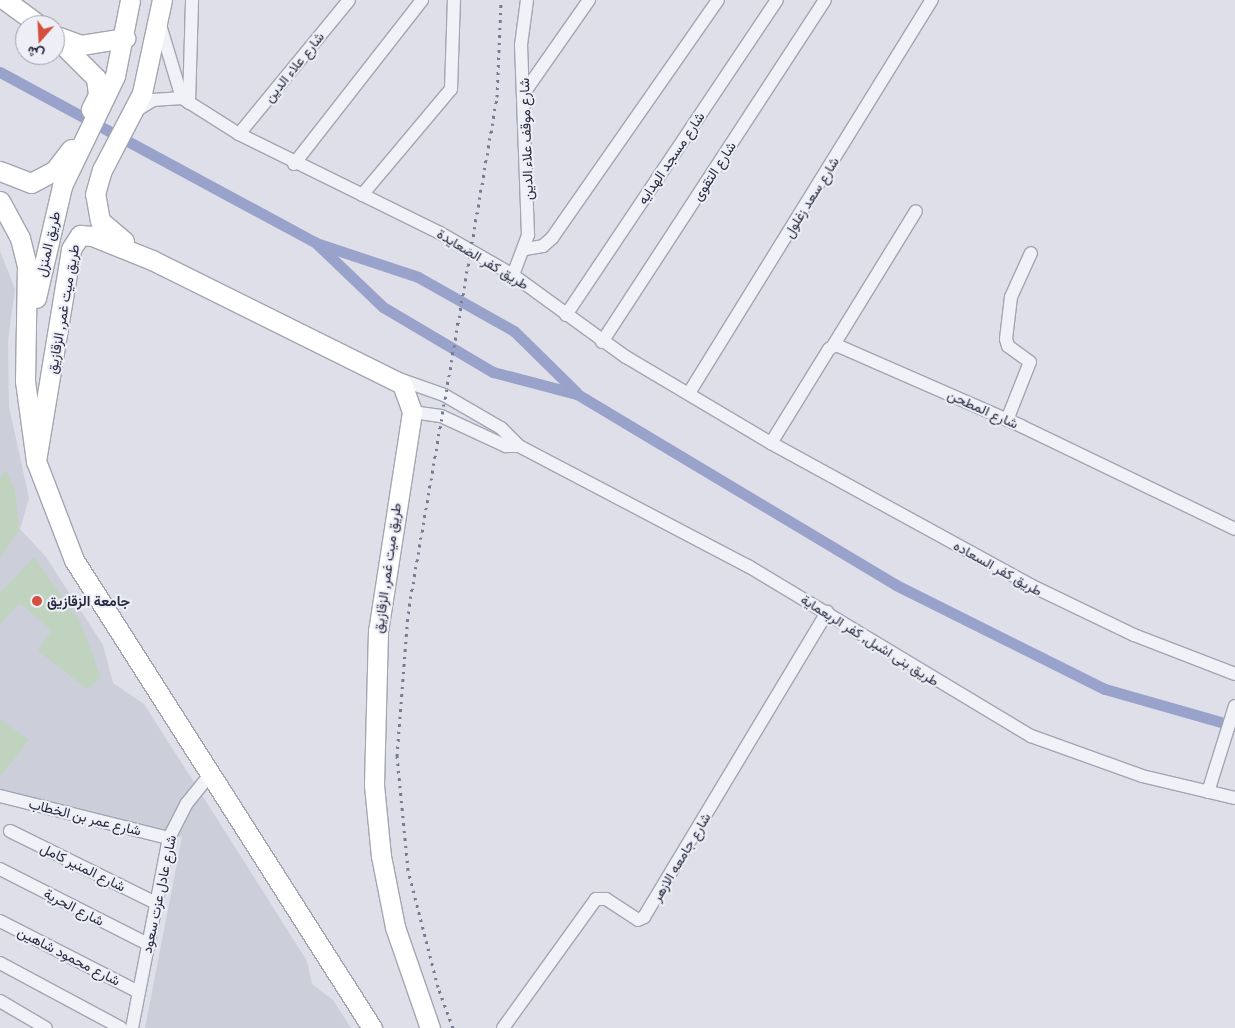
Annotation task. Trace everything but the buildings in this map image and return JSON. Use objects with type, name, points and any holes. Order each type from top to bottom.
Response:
[{"type":"highway","points":[[5,0],[25,15]]},
{"type":"highway","points":[[0,171],[31,183],[54,171],[73,154],[101,97],[125,38],[130,0]]},
{"type":"highway","points":[[134,112],[159,20],[162,0]]},
{"type":"highway","points":[[65,39],[81,45],[125,38]]},
{"type":"highway","points":[[65,46],[93,73],[101,97]]},
{"type":"highway","name":"طريق ميت غمر, الزقازيق","points":[[134,112],[102,170],[94,194],[100,221],[152,260]]},
{"type":"highway","name":"طريق المنزل","points":[[27,336],[57,204],[73,154]]},
{"type":"highway","points":[[0,201],[14,225],[26,259],[27,336]]},
{"type":"highway","name":"طريق ميت غمر, الزقازيق","points":[[36,461],[74,238],[92,236],[152,260],[394,377],[408,393],[412,412],[382,592],[372,746],[380,856],[416,996],[430,1028]]},
{"type":"highway","name":"طريق ميت غمر, الزقازيق","points":[[27,336],[27,408],[36,461],[74,560],[212,772],[372,1028]]},
{"type":"highway","points":[[416,996],[422,1028]]},
{"type":"street","points":[[186,100],[192,0]]},
{"type":"street","name":"شارع علاء الدين","points":[[239,134],[349,0]]},
{"type":"street","points":[[294,164],[422,0]]},
{"type":"street","points":[[362,195],[451,89],[454,0]]},
{"type":"street","name":"شارع موقف علاء الدين","points":[[513,275],[525,249],[526,90],[521,45],[528,0]]},
{"type":"street","points":[[526,90],[588,0]]},
{"type":"street","points":[[525,249],[543,246],[552,238],[718,0]]},
{"type":"street","name":"شارع مسجد الهدايه","points":[[566,315],[777,0]]},
{"type":"street","name":"شارع التقوى","points":[[602,342],[825,0]]},
{"type":"street","name":"شارع سعد زغلول","points":[[689,394],[932,0]]},
{"type":"street","points":[[159,20],[167,60],[186,100]]},
{"type":"street","points":[[134,112],[153,100],[186,100]]},
{"type":"street","name":"طريق كفر الصعايدة","points":[[186,100],[239,134],[294,164],[362,195],[513,275],[602,342],[771,443]]},
{"type":"street","points":[[771,443],[916,211]]},
{"type":"street","points":[[1007,420],[1030,362],[1008,346],[1006,339],[1011,297],[1031,253]]},
{"type":"street","name":"شارع المطحن","points":[[833,346],[1007,420],[1235,529]]},
{"type":"street","points":[[394,377],[444,395],[501,428],[519,446]]},
{"type":"street","points":[[412,412],[441,416],[506,446],[519,446]]},
{"type":"street","name":"طريق كفر السعاده","points":[[771,443],[1064,603],[1235,674]]},
{"type":"street","name":"طريق بنى اشبل, كفر الربعماية","points":[[519,446],[701,540],[827,612],[1031,736],[1110,766],[1235,798]]},
{"type":"street","name":"شارع جامعه الازهر","points":[[503,1028],[596,899],[606,899],[638,920],[644,918],[827,612]]},
{"type":"street","points":[[1208,792],[1235,706]]},
{"type":"street","name":"شارع عادل عزت سعود","points":[[132,1028],[169,838],[187,802],[212,772]]},
{"type":"street","name":"شارع عمر بن الخطاب","points":[[0,796],[169,838]]},
{"type":"street","name":"شارع المنير كامل","points":[[10,831],[156,903]]},
{"type":"street","name":"شارع الحرية","points":[[0,869],[148,944]]},
{"type":"street","name":"شارع محمود شاهين","points":[[0,921],[139,992]]},
{"type":"street","points":[[0,963],[121,1028]]},
{"type":"street","points":[[0,1001],[46,1028]]},
{"type":"shaded area","name":"جامعة الزقازيق","points":[[0,251],[15,289],[8,340],[9,407],[29,498],[20,529],[46,557],[103,645],[113,683],[144,704],[307,961],[312,984],[333,1000],[351,1028],[145,1028],[182,837],[0,792]]},
{"type":"green space","points":[[6,470],[15,490],[19,530],[0,558],[0,479]]},
{"type":"green space","points":[[34,557],[80,622],[100,678],[87,689],[38,651],[52,630],[19,603],[0,625],[0,593]]},
{"type":"green space","points":[[0,719],[29,740],[2,775],[0,775]]},
{"type":"waterway","points":[[0,72],[315,242],[383,307],[493,372],[577,394],[896,585],[1105,689],[1235,726]]},
{"type":"waterway","points":[[319,244],[418,277],[514,331],[576,392]]},
{"type":"railway","points":[[453,1028],[438,987],[408,870],[397,756],[408,613],[497,97],[501,0]]},
{"type":"place","name":"جامعة الزقازيق","points":[[37,601]]}]
